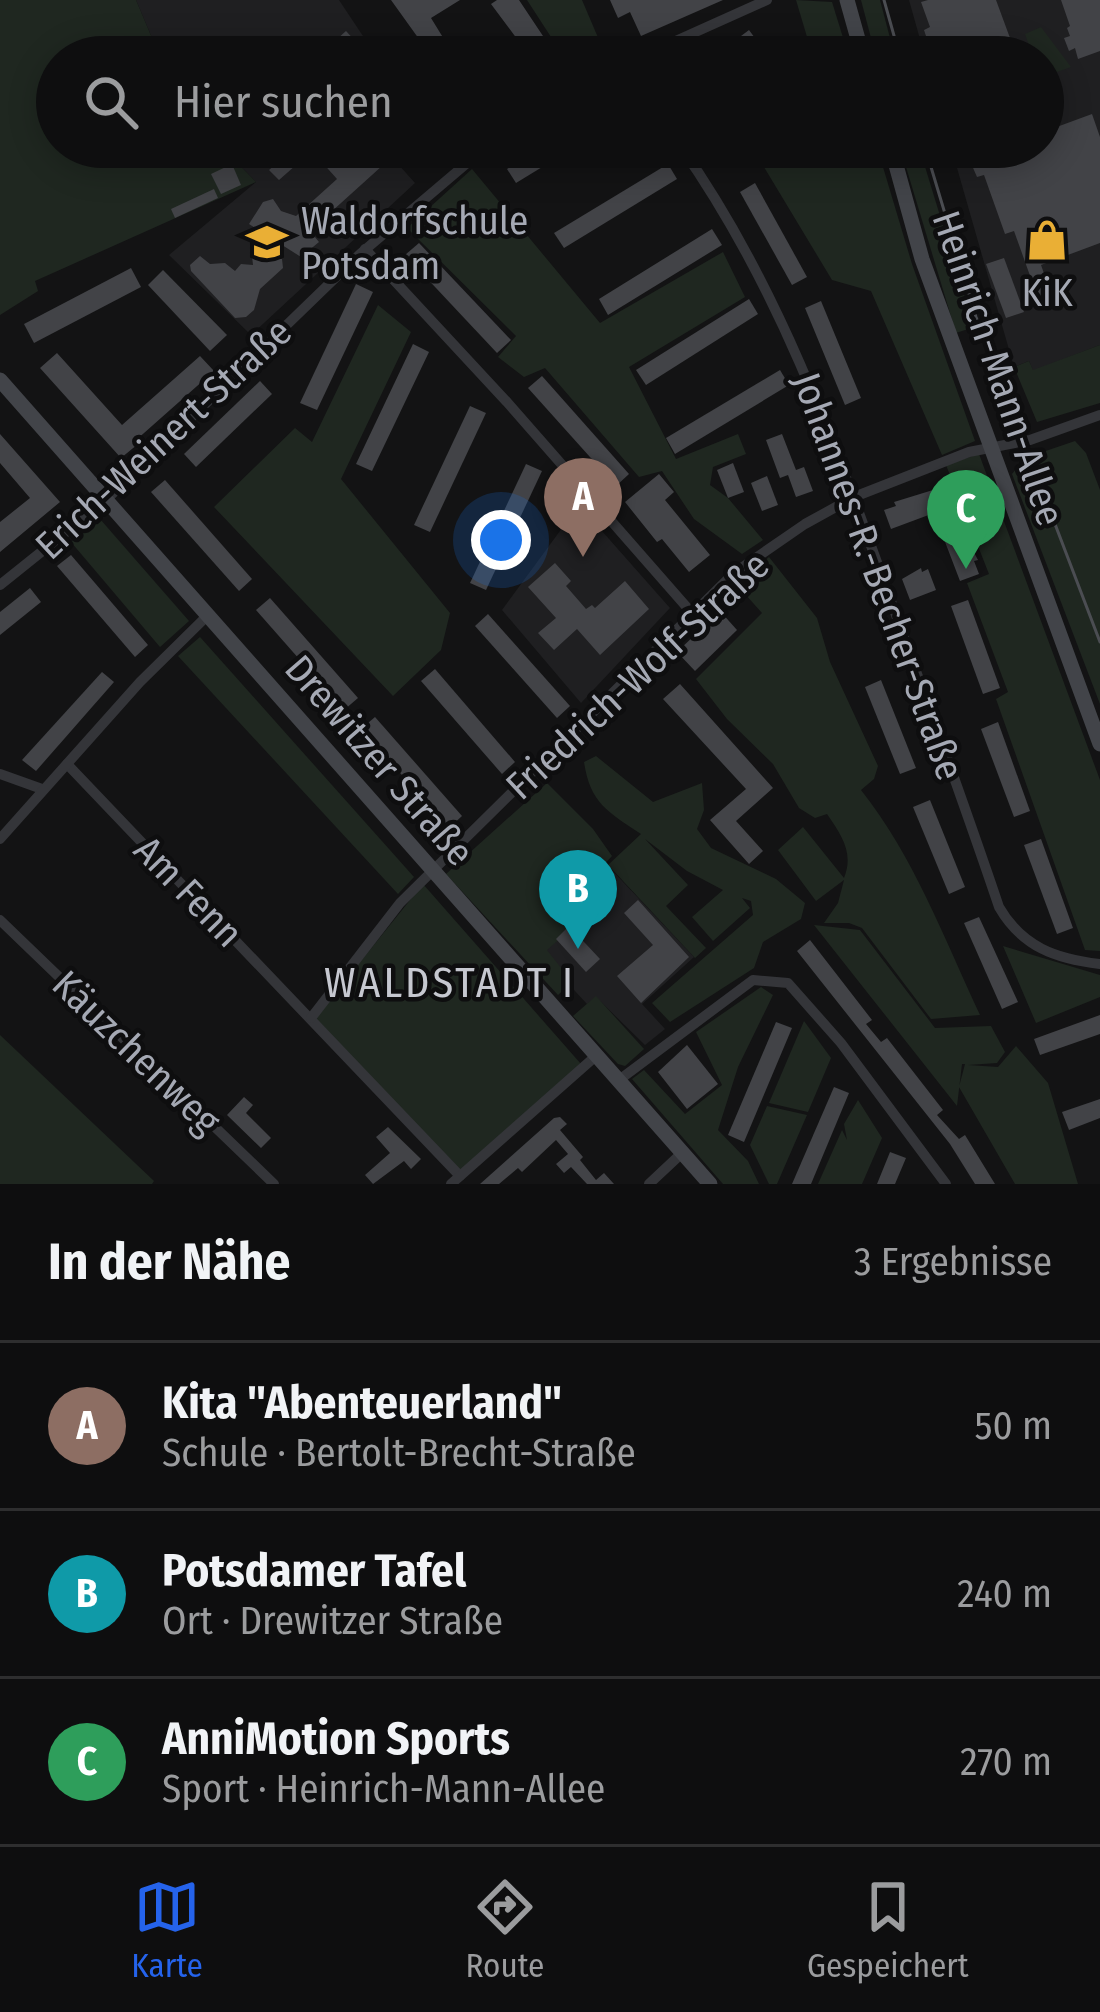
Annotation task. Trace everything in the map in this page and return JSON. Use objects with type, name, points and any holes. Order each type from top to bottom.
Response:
[{"type":"street","points":[[687,36],[767,0]]},
{"type":"street","points":[[847,0],[857,36]]},
{"type":"street","name":"Erich-Weinert-Straße","points":[[0,585],[106,500],[365,249],[461,168]]},
{"type":"street","name":"Johannes-R.-Becher-Straße","points":[[694,168],[780,314],[854,497],[999,908],[1012,931],[1029,944],[1067,960],[1100,964]]},
{"type":"street","name":"Heinrich-Mann-Allee","points":[[897,168],[922,260],[1100,744]]},
{"type":"street","points":[[365,249],[507,401],[692,612]]},
{"type":"street","name":"Drewitzer Straße","points":[[0,380],[710,1184]]},
{"type":"street","name":"Friedrich-Wolf-Straße","points":[[435,872],[692,612],[734,573],[774,545],[854,497],[968,452],[1030,440],[1100,415]]},
{"type":"street","points":[[0,839],[140,682],[208,615]]},
{"type":"street","name":"Am Fenn","points":[[67,764],[310,1018],[455,1180]]},
{"type":"street","points":[[0,774],[42,789]]},
{"type":"street","points":[[310,1018],[400,903],[435,872]]},
{"type":"street","name":"Käuzchenweg","points":[[0,920],[274,1184]]},
{"type":"street","points":[[619,1080],[753,980],[788,982],[842,1042],[946,1184]]},
{"type":"street","points":[[455,1180],[597,1055]]},
{"type":"street","points":[[649,1184],[682,1153]]},
{"type":"shaded area","points":[[0,0],[136,0],[151,36],[36,36],[36,168],[242,168],[256,182],[35,281],[38,291],[0,315]]},
{"type":"shaded area","points":[[136,0],[339,0],[363,36],[151,36]]},
{"type":"shaded area","points":[[527,0],[582,0],[597,36],[550,36]]},
{"type":"shaded area","points":[[796,0],[832,2],[843,36],[807,36]]},
{"type":"shaded area","points":[[861,0],[880,0],[889,36],[870,36]]},
{"type":"shaded area","points":[[909,0],[1100,0],[1100,345],[1033,371],[1029,361],[1014,367],[957,168],[1064,168],[1064,36],[919,36]]},
{"type":"shaded area","points":[[1041,27],[1048,36],[1026,36]]},
{"type":"shaded area","name":"Waldorfschule Potsdam","points":[[242,168],[402,168],[415,183],[251,335],[169,255],[256,182]]},
{"type":"shaded area","points":[[765,168],[883,168],[975,441],[942,455],[871,291],[832,280]]},
{"type":"shaded area","points":[[906,168],[925,168],[974,327],[956,333]]},
{"type":"shaded area","points":[[472,169],[600,323],[723,252],[745,297],[629,367],[676,459],[738,434],[746,454],[713,467],[710,485],[728,498],[763,540],[742,554],[694,519],[662,471],[639,477],[545,368],[524,377],[498,357],[516,336],[407,228]]},
{"type":"shaded area","points":[[378,305],[411,332],[341,479],[450,613],[441,650],[393,696],[214,507],[295,428],[312,442]]},
{"type":"shaded area","points":[[1100,345],[1100,403],[1037,422],[1014,367],[1029,361],[1033,370]]},
{"type":"shaded area","points":[[1075,441],[1086,453],[1100,490],[1100,704],[1012,474],[1025,458]]},
{"type":"shaded area","points":[[979,454],[1100,780],[1100,951],[1085,950],[996,699],[1008,692],[967,583],[989,574],[946,465]]},
{"type":"shaded area","points":[[579,505],[670,608],[581,703],[502,610]]},
{"type":"shaded area","points":[[100,519],[189,621],[160,647],[71,542]]},
{"type":"shaded area","points":[[769,557],[817,618],[830,662],[878,766],[874,779],[861,790],[912,870],[980,1015],[931,1019],[862,928],[824,923],[838,903],[844,880],[816,901],[778,850],[803,827],[844,878],[848,861],[842,837],[827,814],[815,818],[799,808],[773,764],[727,719],[696,679],[762,613],[737,585]]},
{"type":"shaded area","points":[[200,637],[414,877],[398,894],[178,656]]},
{"type":"shaded area","points":[[596,756],[653,802],[702,783],[704,810],[697,829],[711,848],[776,879],[805,903],[801,919],[763,942],[754,968],[670,1022],[652,1003],[753,915],[751,901],[742,898],[750,908],[713,941],[692,917],[723,890],[687,871],[645,839],[688,885],[666,906],[706,948],[695,958],[608,865],[641,834],[596,797],[584,762]]},
{"type":"shaded area","points":[[547,783],[593,829],[612,856],[577,894],[572,928],[547,950],[572,982],[558,995],[446,874]]},
{"type":"shaded area","points":[[608,866],[694,957],[642,1004],[665,1029],[645,1045],[596,997],[587,1004],[540,953],[557,909]]},
{"type":"shaded area","points":[[423,884],[581,1064],[460,1171],[315,1018]]},
{"type":"shaded area","points":[[814,925],[860,930],[935,1028],[991,1026],[1005,1052],[997,1063],[968,1065],[998,1067],[1016,1046],[1048,1083],[1078,1184],[1015,1184],[959,1087],[957,1106]]},
{"type":"shaded area","points":[[1003,946],[1100,975],[1100,997],[1036,1023]]},
{"type":"shaded area","points":[[761,987],[773,995],[738,1067],[718,1130],[748,1161],[759,1184],[723,1184],[632,1079],[644,1070],[685,1114],[722,1085],[696,1032]]},
{"type":"shaded area","points":[[596,996],[644,1049],[625,1066],[573,1016]]},
{"type":"shaded area","points":[[804,1021],[831,1058],[808,1112],[769,1103]]},
{"type":"shaded area","points":[[0,1035],[154,1181],[152,1184],[0,1184]]},
{"type":"shaded area","points":[[858,1100],[882,1138],[862,1184],[818,1184],[842,1130],[847,1140],[844,1124]]},
{"type":"shaded area","points":[[767,1106],[807,1115],[777,1184],[769,1184],[750,1145]]},
{"type":"building","points":[[391,0],[460,0],[431,18],[442,36],[417,36]]},
{"type":"building","points":[[519,0],[543,36],[515,36],[491,4]]},
{"type":"building","points":[[610,0],[723,0],[641,36],[630,12],[618,18]]},
{"type":"building","points":[[996,0],[1009,36],[926,36],[924,30],[930,27],[921,2]]},
{"type":"building","points":[[1061,0],[1100,0],[1100,51],[1078,59],[1075,48],[1069,51],[1064,38],[1070,36],[1070,26]]},
{"type":"building","points":[[1092,114],[1100,137],[1100,243],[1041,265],[1051,293],[1038,298],[1014,231],[1005,234],[984,175],[977,177],[973,168],[1064,168],[1064,124]]},
{"type":"building","points":[[234,168],[241,185],[221,194],[211,174]]},
{"type":"building","points":[[271,168],[293,168],[279,180]]},
{"type":"building","points":[[327,168],[380,168],[310,231],[319,242],[301,257],[249,224],[263,202],[273,199],[281,211],[296,216],[337,179]]},
{"type":"building","points":[[509,168],[541,168],[516,183]]},
{"type":"building","points":[[661,168],[670,168],[677,179],[564,248],[554,233]]},
{"type":"building","points":[[755,183],[807,277],[792,285],[740,192]]},
{"type":"building","points":[[214,189],[218,198],[175,218],[171,209]]},
{"type":"building","points":[[712,229],[722,245],[608,315],[599,299]]},
{"type":"building","points":[[419,243],[511,340],[497,353],[405,255]]},
{"type":"building","points":[[260,249],[269,259],[282,259],[283,268],[260,289],[254,310],[235,318],[190,265],[200,256],[235,271],[241,264],[253,265],[252,256]]},
{"type":"building","points":[[1004,258],[1024,312],[1006,318],[986,264]]},
{"type":"building","points":[[131,268],[141,287],[34,343],[24,324]]},
{"type":"building","points":[[163,270],[227,335],[210,351],[148,285]]},
{"type":"building","points":[[356,284],[373,292],[317,410],[300,403]]},
{"type":"building","points":[[749,299],[758,314],[646,385],[636,370]]},
{"type":"building","points":[[821,301],[861,398],[845,405],[805,308]]},
{"type":"building","points":[[413,344],[429,352],[372,471],[356,464]]},
{"type":"building","points":[[57,353],[122,425],[200,356],[214,371],[121,458],[40,368]]},
{"type":"building","points":[[780,370],[789,385],[675,454],[666,438]]},
{"type":"building","points":[[542,376],[629,474],[616,486],[528,388]]},
{"type":"building","points":[[260,381],[272,394],[196,467],[184,454]]},
{"type":"building","points":[[470,406],[486,413],[430,532],[414,525]]},
{"type":"building","points":[[0,434],[60,502],[0,552],[0,522],[30,498],[0,463]]},
{"type":"building","points":[[782,434],[796,470],[804,467],[813,491],[796,497],[788,475],[780,478],[766,440]]},
{"type":"building","points":[[733,463],[744,492],[728,498],[717,470]]},
{"type":"building","points":[[526,464],[542,471],[486,590],[470,583]]},
{"type":"building","points":[[659,474],[674,492],[665,500],[710,555],[689,572],[625,502]]},
{"type":"building","points":[[767,476],[778,505],[762,511],[751,483]]},
{"type":"building","points":[[165,480],[252,579],[239,591],[151,492]]},
{"type":"building","points":[[946,486],[951,498],[955,497],[962,530],[978,560],[974,561],[979,574],[960,581],[934,513],[891,529],[884,510],[896,506],[894,502]]},
{"type":"building","points":[[71,555],[148,645],[135,657],[57,566]]},
{"type":"building","points":[[555,563],[571,581],[566,586],[586,609],[595,608],[625,581],[649,609],[600,655],[577,629],[554,650],[538,633],[556,618],[528,587]]},
{"type":"building","points":[[921,568],[922,572],[928,569],[936,590],[910,600],[902,579]]},
{"type":"building","points":[[30,588],[41,602],[0,635],[0,612]]},
{"type":"building","points":[[270,598],[358,698],[344,710],[256,610]]},
{"type":"building","points":[[968,600],[1000,688],[983,694],[951,606]]},
{"type":"building","points":[[720,611],[737,630],[695,671],[677,652]]},
{"type":"building","points":[[488,614],[570,706],[557,718],[475,626]]},
{"type":"building","points":[[435,669],[515,762],[502,774],[421,681]]},
{"type":"building","points":[[102,672],[114,682],[36,771],[22,760]]},
{"type":"building","points":[[881,680],[916,768],[900,774],[865,687]]},
{"type":"building","points":[[680,684],[773,788],[736,821],[763,851],[749,864],[710,820],[746,789],[663,699]]},
{"type":"building","points":[[375,717],[462,816],[449,828],[361,729]]},
{"type":"building","points":[[998,722],[1030,811],[1014,817],[981,729]]},
{"type":"building","points":[[930,800],[965,887],[949,894],[913,807]]},
{"type":"building","points":[[1041,839],[1073,928],[1057,934],[1024,845]]},
{"type":"building","points":[[638,900],[689,957],[641,1003],[617,976],[653,945],[624,913]]},
{"type":"building","points":[[979,917],[1018,1002],[1002,1009],[964,923]]},
{"type":"building","points":[[569,926],[600,959],[586,972],[556,939]]},
{"type":"building","points":[[810,940],[872,1020],[866,1024],[881,1042],[887,1038],[943,1110],[937,1115],[959,1139],[965,1135],[995,1184],[975,1184],[950,1144],[797,951]]},
{"type":"building","points":[[1100,1015],[1100,1034],[1040,1055],[1034,1039]]},
{"type":"building","points":[[776,1022],[792,1028],[744,1142],[728,1135]]},
{"type":"building","points":[[687,1045],[718,1084],[687,1109],[658,1072]]},
{"type":"building","points":[[834,1087],[849,1093],[811,1184],[792,1184]]},
{"type":"building","points":[[244,1097],[253,1105],[246,1113],[271,1138],[261,1148],[227,1115]]},
{"type":"building","points":[[1100,1099],[1100,1118],[1069,1130],[1062,1112]]},
{"type":"building","points":[[554,1118],[567,1124],[560,1130],[596,1180],[604,1173],[614,1184],[587,1184],[571,1167],[564,1173],[556,1164],[568,1154],[556,1140],[522,1172],[518,1168],[499,1184],[480,1184]]},
{"type":"building","points":[[388,1127],[421,1159],[411,1169],[404,1161],[373,1184],[365,1175],[390,1153],[376,1137]]},
{"type":"building","points":[[890,1152],[906,1158],[895,1184],[877,1184]]},
{"type":"tram line","points":[[884,0],[894,36]]},
{"type":"tram line","points":[[931,168],[976,317],[1100,642]]},
{"type":"place","name":"KiK","points":[[1047,240]]},
{"type":"place","name":"Waldorfschule Potsdam","points":[[267,242]]},
{"type":"place","name":"Kita \"Abenteuerland\"","points":[[583,557]]},
{"type":"place","name":"AnniMotion Sports","points":[[966,569]]},
{"type":"place","name":"Potsdamer Tafel","points":[[578,949]]},
{"type":"district","name":"WALDSTADT I","points":[[450,982]]}]
